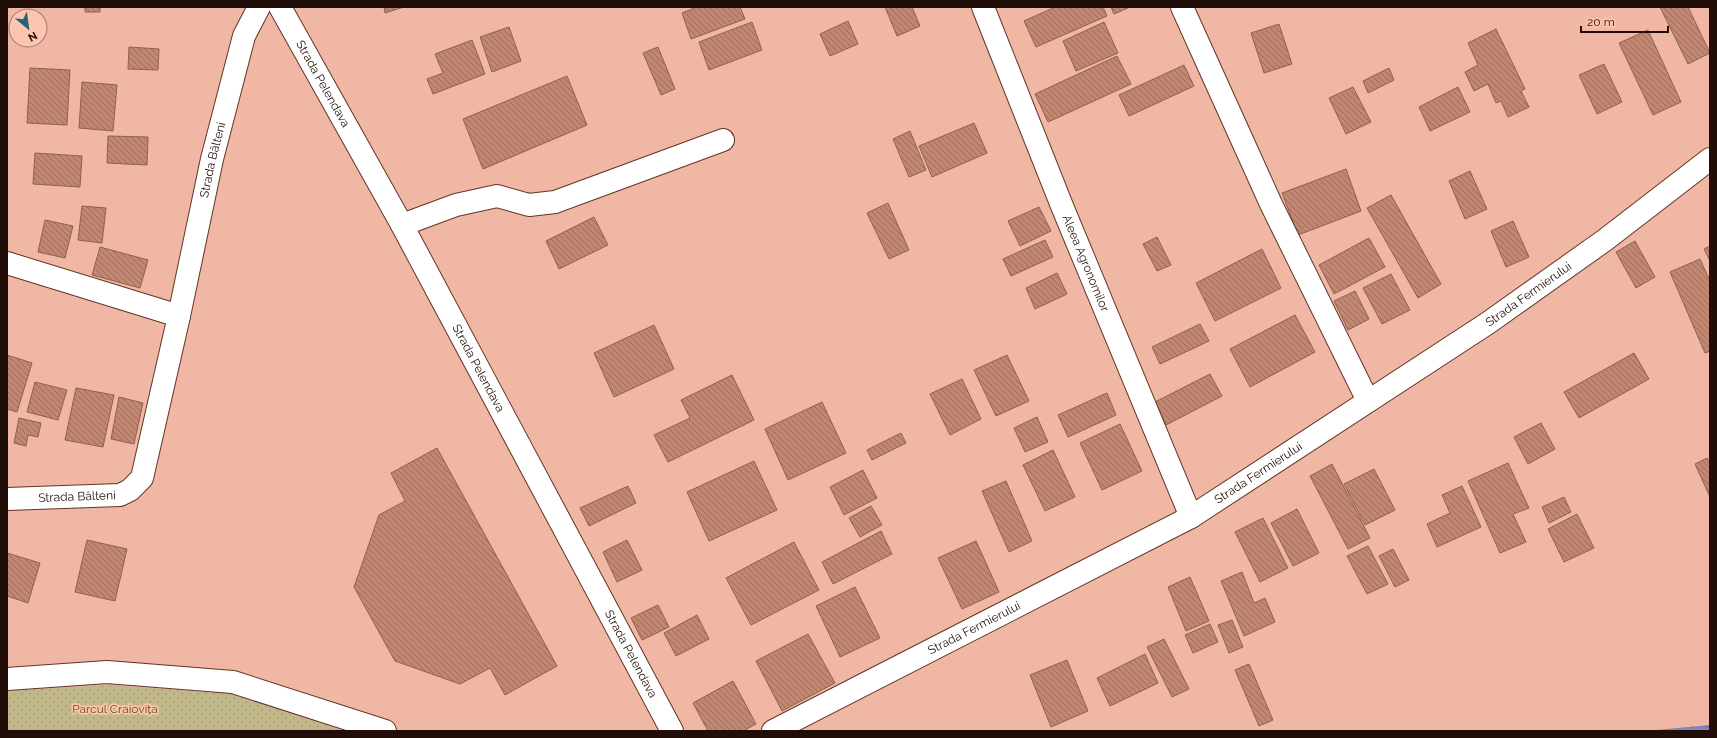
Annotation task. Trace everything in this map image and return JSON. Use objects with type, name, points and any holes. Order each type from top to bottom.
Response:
[{"type":"street","name":"Strada Bâlteni","points":[[7,499],[120,495],[130,490],[142,478],[180,316],[212,159],[244,36],[259,7]]},
{"type":"street","name":"Strada Pelendava","points":[[280,7],[402,225],[672,731]]},
{"type":"street","name":"Aleea Agronomilor","points":[[983,7],[1062,206],[1191,517]]},
{"type":"street","points":[[1182,7],[1271,204],[1368,401]]},
{"type":"street","points":[[402,225],[456,205],[497,196],[529,205],[555,202],[723,140]]},
{"type":"street","name":"Strada Fermierului","points":[[773,731],[1191,517],[1488,323],[1599,245],[1710,159]]},
{"type":"street","points":[[7,263],[180,316]]},
{"type":"street","points":[[7,679],[107,672],[233,682],[385,731]]},
{"type":"green space","name":"Parcul Craiovița","points":[[109,685],[232,694],[343,731],[7,731],[7,691]]},
{"type":"water","points":[[1710,725],[1710,731],[1645,731]]},
{"type":"building","points":[[85,7],[100,7],[100,12],[85,12]]},
{"type":"building","points":[[384,7],[404,7],[385,13]]},
{"type":"building","points":[[697,7],[740,7],[745,19],[691,39],[682,13]]},
{"type":"building","points":[[885,7],[912,7],[920,26],[897,36]]},
{"type":"building","points":[[1055,7],[1103,7],[1107,16],[1036,47],[1024,21]]},
{"type":"building","points":[[1111,7],[1130,7],[1114,14]]},
{"type":"building","points":[[1660,7],[1688,7],[1710,53],[1688,64]]},
{"type":"building","points":[[848,21],[858,44],[830,56],[820,34]]},
{"type":"building","points":[[752,22],[762,50],[709,70],[699,42]]},
{"type":"building","points":[[1104,22],[1118,53],[1076,71],[1063,41]]},
{"type":"building","points":[[1279,24],[1292,64],[1264,73],[1251,33]]},
{"type":"building","points":[[509,27],[521,61],[492,72],[480,37]]},
{"type":"building","points":[[1496,29],[1525,89],[1521,91],[1529,107],[1508,117],[1501,101],[1496,103],[1488,84],[1474,91],[1465,72],[1478,65],[1468,43]]},
{"type":"building","points":[[1648,30],[1681,102],[1653,115],[1619,43]]},
{"type":"building","points":[[472,40],[485,74],[433,94],[427,79],[443,73],[435,54]]},
{"type":"building","points":[[129,47],[159,49],[158,70],[128,69]]},
{"type":"building","points":[[658,47],[675,89],[661,95],[643,53]]},
{"type":"building","points":[[1117,56],[1131,84],[1048,122],[1035,94]]},
{"type":"building","points":[[1604,64],[1622,102],[1597,114],[1579,75]]},
{"type":"building","points":[[1184,65],[1194,86],[1129,116],[1119,95]]},
{"type":"building","points":[[30,68],[70,70],[67,125],[27,123]]},
{"type":"building","points":[[1389,68],[1394,80],[1368,93],[1363,81]]},
{"type":"building","points":[[567,76],[587,125],[483,169],[463,119]]},
{"type":"building","points":[[82,82],[117,85],[113,131],[79,128]]},
{"type":"building","points":[[1353,87],[1371,122],[1346,134],[1329,98]]},
{"type":"building","points":[[1458,87],[1470,112],[1430,131],[1419,107]]},
{"type":"building","points":[[974,123],[987,153],[932,177],[919,146]]},
{"type":"building","points":[[910,131],[926,170],[909,177],[893,139]]},
{"type":"building","points":[[108,136],[148,137],[147,165],[107,163]]},
{"type":"building","points":[[35,153],[82,156],[80,187],[33,184]]},
{"type":"building","points":[[1346,169],[1361,211],[1298,235],[1282,193]]},
{"type":"building","points":[[1470,171],[1487,209],[1465,219],[1449,181]]},
{"type":"building","points":[[1391,195],[1441,284],[1418,298],[1367,208]]},
{"type":"building","points":[[888,203],[909,250],[889,259],[867,213]]},
{"type":"building","points":[[82,206],[106,208],[102,243],[78,240]]},
{"type":"building","points":[[1039,207],[1051,231],[1020,246],[1008,221]]},
{"type":"building","points":[[594,217],[608,245],[559,269],[546,241]]},
{"type":"building","points":[[45,220],[73,226],[65,258],[38,252]]},
{"type":"building","points":[[1513,221],[1529,257],[1506,267],[1491,231]]},
{"type":"building","points":[[1157,237],[1171,265],[1157,271],[1143,244]]},
{"type":"building","points":[[1369,238],[1385,267],[1334,294],[1319,265]]},
{"type":"building","points":[[1045,240],[1053,257],[1011,276],[1003,259]]},
{"type":"building","points":[[1635,241],[1655,277],[1636,288],[1616,252]]},
{"type":"building","points":[[1710,246],[1710,261],[1704,249]]},
{"type":"building","points":[[100,247],[148,260],[140,288],[92,275]]},
{"type":"building","points":[[1262,249],[1281,288],[1215,321],[1196,283]]},
{"type":"building","points":[[1700,259],[1710,281],[1710,351],[1705,353],[1670,272]]},
{"type":"building","points":[[1057,273],[1067,294],[1035,309],[1026,288]]},
{"type":"building","points":[[1391,274],[1410,310],[1382,324],[1363,288]]},
{"type":"building","points":[[1355,291],[1369,319],[1348,330],[1334,301]]},
{"type":"building","points":[[1295,315],[1315,352],[1250,387],[1230,349]]},
{"type":"building","points":[[1200,324],[1209,341],[1160,364],[1152,347]]},
{"type":"building","points":[[654,325],[674,369],[614,397],[594,353]]},
{"type":"building","points":[[1634,353],[1649,379],[1579,418],[1564,392]]},
{"type":"building","points":[[7,355],[32,363],[17,412],[7,409]]},
{"type":"building","points":[[1007,355],[1029,401],[996,416],[974,370]]},
{"type":"building","points":[[1210,374],[1222,396],[1166,425],[1155,402]]},
{"type":"building","points":[[732,375],[754,420],[668,462],[654,435],[690,418],[681,400]]},
{"type":"building","points":[[962,379],[981,419],[950,435],[930,394]]},
{"type":"building","points":[[35,382],[67,390],[58,420],[27,412]]},
{"type":"building","points":[[76,388],[114,395],[103,447],[65,440]]},
{"type":"building","points":[[1107,393],[1116,415],[1068,437],[1058,415]]},
{"type":"building","points":[[119,397],[143,403],[134,444],[111,439]]},
{"type":"building","points":[[822,402],[846,453],[788,480],[765,429]]},
{"type":"building","points":[[1037,417],[1048,442],[1025,452],[1014,428]]},
{"type":"building","points":[[19,418],[41,423],[38,437],[28,435],[26,446],[14,443]]},
{"type":"building","points":[[1541,423],[1555,449],[1528,464],[1514,437]]},
{"type":"building","points":[[1120,424],[1142,471],[1102,490],[1080,443]]},
{"type":"building","points":[[901,433],[906,443],[872,460],[867,450]]},
{"type":"building","points":[[437,448],[557,666],[505,695],[490,668],[460,684],[395,661],[354,587],[379,515],[405,501],[391,473]]},
{"type":"building","points":[[1053,450],[1075,497],[1045,511],[1023,465]]},
{"type":"building","points":[[1707,458],[1710,465],[1710,497],[1695,464]]},
{"type":"building","points":[[754,461],[777,510],[709,541],[687,492]]},
{"type":"building","points":[[1508,463],[1529,508],[1513,514],[1526,542],[1500,553],[1468,481]]},
{"type":"building","points":[[1332,464],[1370,538],[1348,549],[1310,476]]},
{"type":"building","points":[[1374,469],[1395,510],[1365,525],[1344,484]]},
{"type":"building","points":[[863,470],[877,498],[844,515],[830,487]]},
{"type":"building","points":[[1006,481],[1032,541],[1009,552],[982,491]]},
{"type":"building","points":[[628,486],[636,503],[589,526],[580,508]]},
{"type":"building","points":[[1462,486],[1481,527],[1437,547],[1427,524],[1450,513],[1442,495]]},
{"type":"building","points":[[1564,497],[1571,512],[1549,523],[1542,507]]},
{"type":"building","points":[[871,506],[882,525],[860,537],[849,518]]},
{"type":"building","points":[[1297,509],[1319,553],[1293,566],[1271,523]]},
{"type":"building","points":[[1577,514],[1594,548],[1564,562],[1548,529]]},
{"type":"building","points":[[1263,518],[1288,568],[1260,582],[1235,532]]},
{"type":"building","points":[[881,531],[892,554],[833,584],[822,562]]},
{"type":"building","points":[[87,540],[127,549],[115,601],[75,592]]},
{"type":"building","points":[[627,540],[642,570],[617,582],[603,552]]},
{"type":"building","points":[[976,541],[999,592],[962,609],[938,558]]},
{"type":"building","points":[[794,542],[819,590],[751,625],[726,578]]},
{"type":"building","points":[[1368,546],[1388,584],[1367,594],[1347,556]]},
{"type":"building","points":[[1393,549],[1409,580],[1395,587],[1379,556]]},
{"type":"building","points":[[7,553],[40,563],[28,603],[7,596]]},
{"type":"building","points":[[1242,572],[1254,603],[1265,598],[1275,622],[1244,636],[1221,581]]},
{"type":"building","points":[[1190,577],[1209,621],[1186,631],[1168,587]]},
{"type":"building","points":[[855,587],[880,638],[840,657],[816,606]]},
{"type":"building","points":[[658,605],[669,627],[642,640],[631,618]]},
{"type":"building","points":[[697,615],[709,639],[676,656],[664,633]]},
{"type":"building","points":[[1232,620],[1243,647],[1229,653],[1218,625]]},
{"type":"building","points":[[1210,624],[1218,642],[1193,653],[1185,635]]},
{"type":"building","points":[[808,634],[835,683],[782,711],[756,661]]},
{"type":"building","points":[[1164,639],[1189,689],[1172,697],[1147,647]]},
{"type":"building","points":[[1145,654],[1158,683],[1110,706],[1097,678]]},
{"type":"building","points":[[1067,660],[1088,711],[1051,727],[1030,675]]},
{"type":"building","points":[[1249,664],[1273,720],[1259,726],[1235,670]]},
{"type":"building","points":[[733,681],[756,724],[743,731],[708,731],[693,703]]}]
